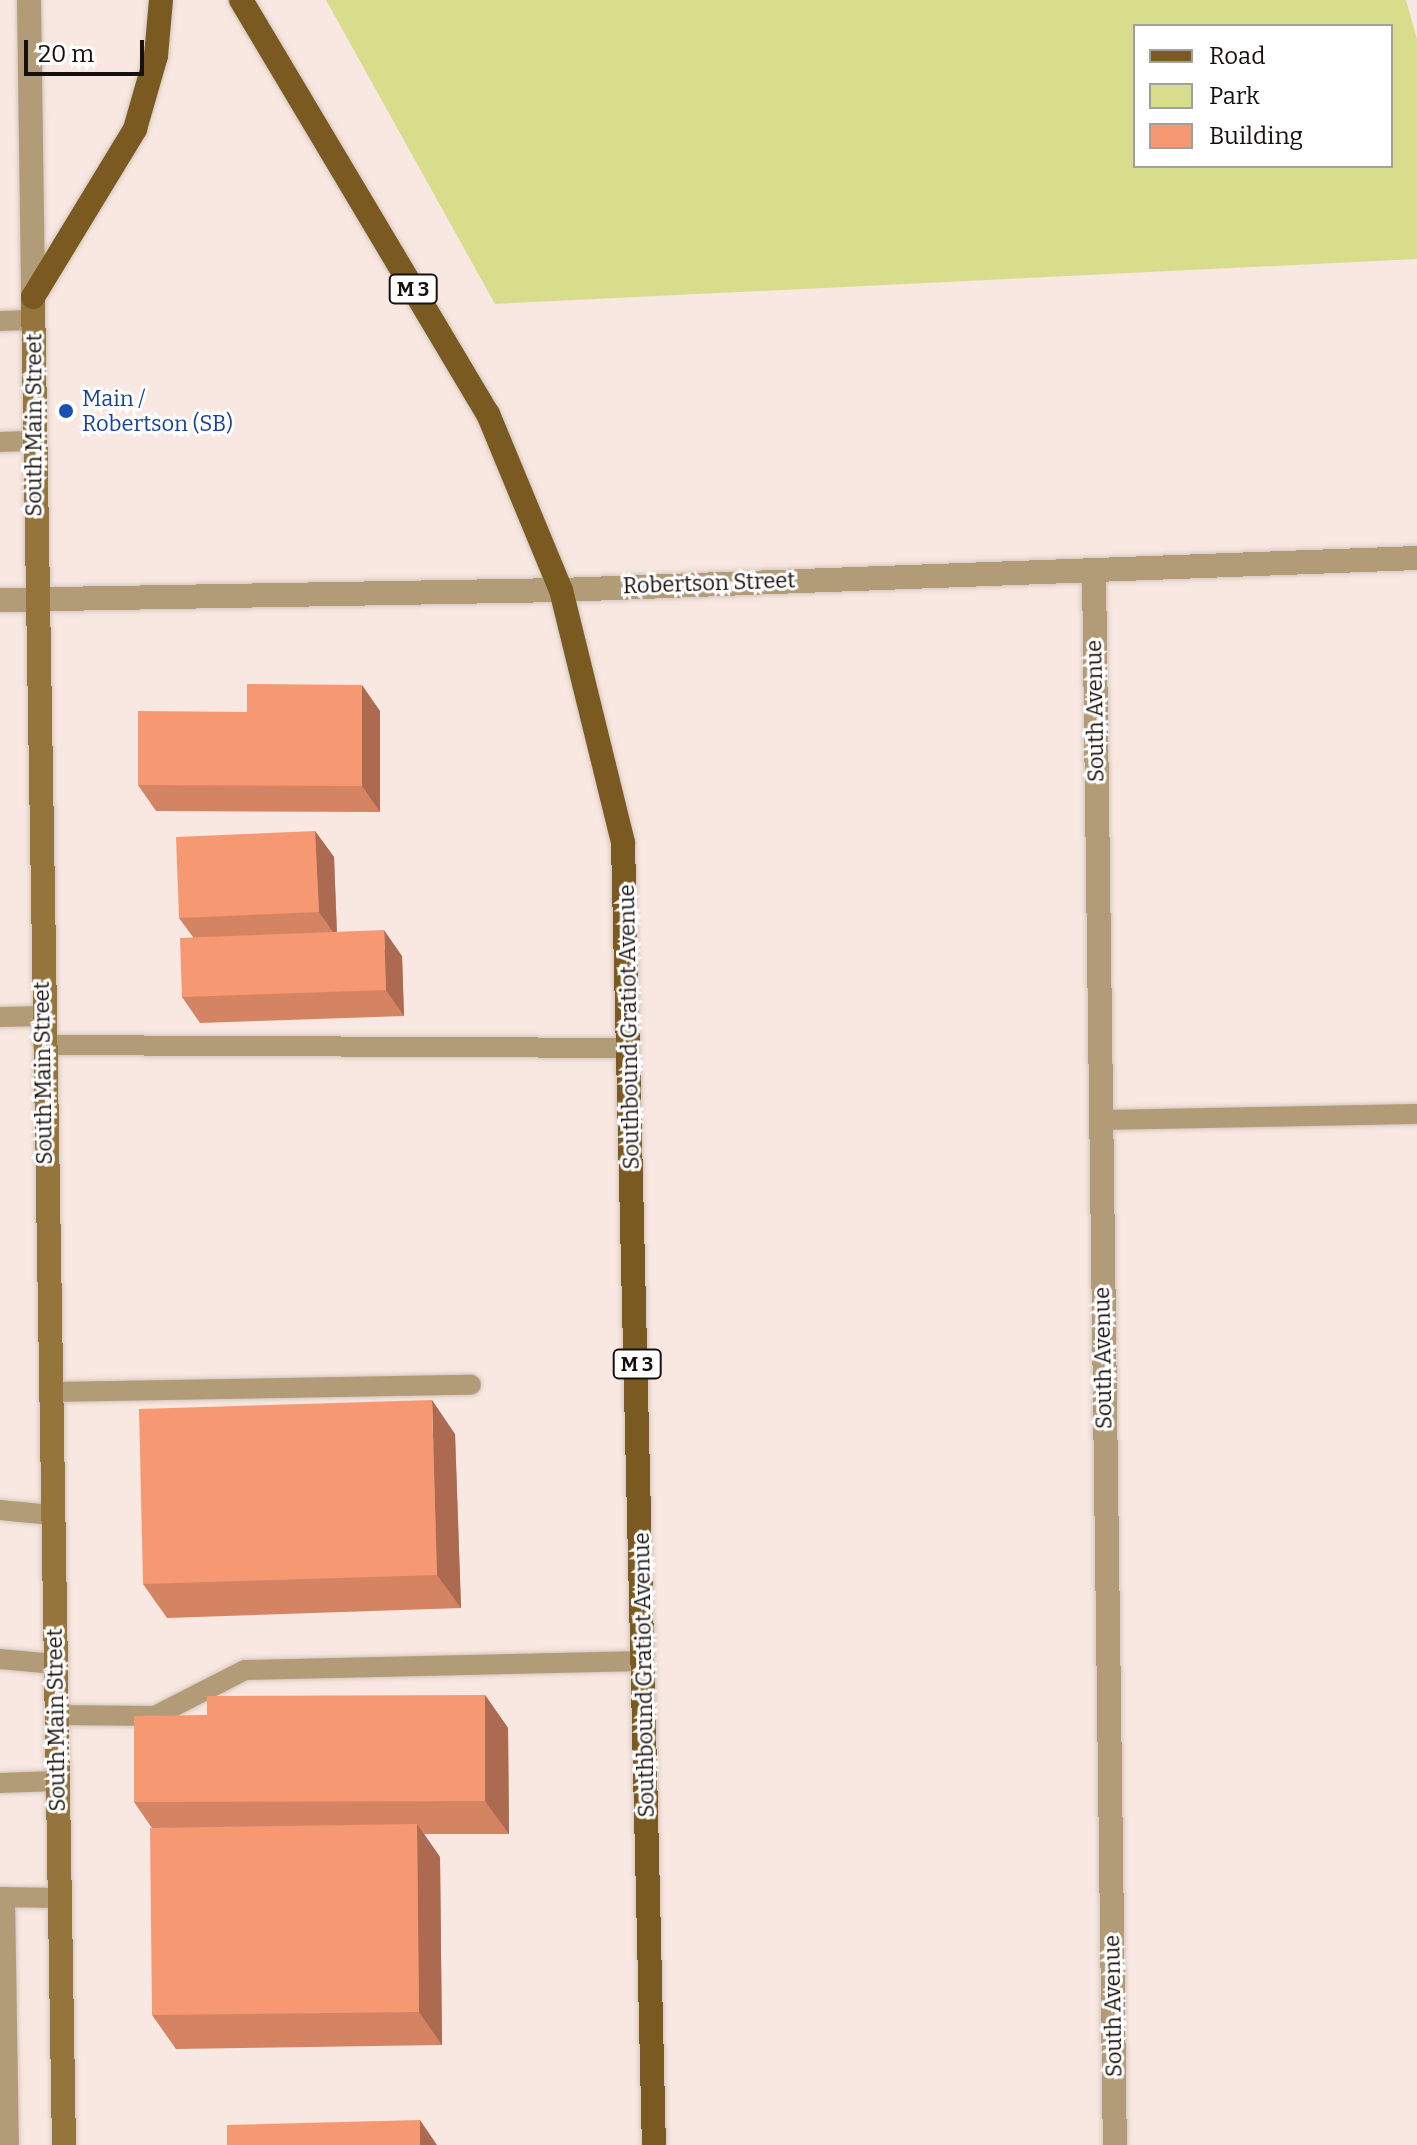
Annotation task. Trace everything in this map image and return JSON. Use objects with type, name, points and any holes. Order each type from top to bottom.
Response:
[{"type":"main road","points":[[33,308],[135,129],[156,56],[161,0]]},
{"type":"main road","name":"Southbound Gratiot Avenue","points":[[241,0],[488,414],[561,590],[623,843],[654,2145]]},
{"type":"street","name":"South Main Street","points":[[29,0],[34,599],[64,2145]]},
{"type":"street","name":"Robertson Street","points":[[0,600],[561,590],[1417,558]]},
{"type":"street","name":"South Avenue","points":[[1094,572],[1115,2145]]},
{"type":"lane","points":[[0,321],[33,308]]},
{"type":"lane","points":[[0,442],[34,441]]},
{"type":"lane","points":[[0,1017],[42,1016]]},
{"type":"lane","points":[[43,1045],[630,1048]]},
{"type":"lane","points":[[1100,1120],[1417,1114]]},
{"type":"lane","points":[[49,1392],[471,1385]]},
{"type":"lane","points":[[0,1510],[52,1515]]},
{"type":"lane","points":[[0,1659],[55,1664]]},
{"type":"lane","points":[[56,1715],[155,1716],[245,1670],[644,1661]]},
{"type":"lane","points":[[0,1783],[57,1781]]},
{"type":"lane","points":[[9,2145],[2,1897],[59,1898]]},
{"type":"green space","points":[[326,0],[1406,0],[1417,39],[1417,259],[495,304]]},
{"type":"building","points":[[247,684],[362,685],[362,786],[138,785],[138,711],[247,712]]},
{"type":"building","points":[[315,831],[319,912],[179,918],[176,837]]},
{"type":"building","points":[[384,930],[386,990],[182,997],[180,938]]},
{"type":"building","points":[[432,1400],[437,1575],[143,1584],[139,1409]]},
{"type":"building","points":[[485,1695],[485,1801],[134,1802],[134,1716],[207,1715],[207,1696]]},
{"type":"building","points":[[417,1824],[419,2012],[152,2015],[150,1828]]},
{"type":"building","points":[[420,2120],[420,2145],[227,2145],[227,2125]]},
{"type":"place","name":"Main / Robertson (SB)","points":[[66,411]]}]
